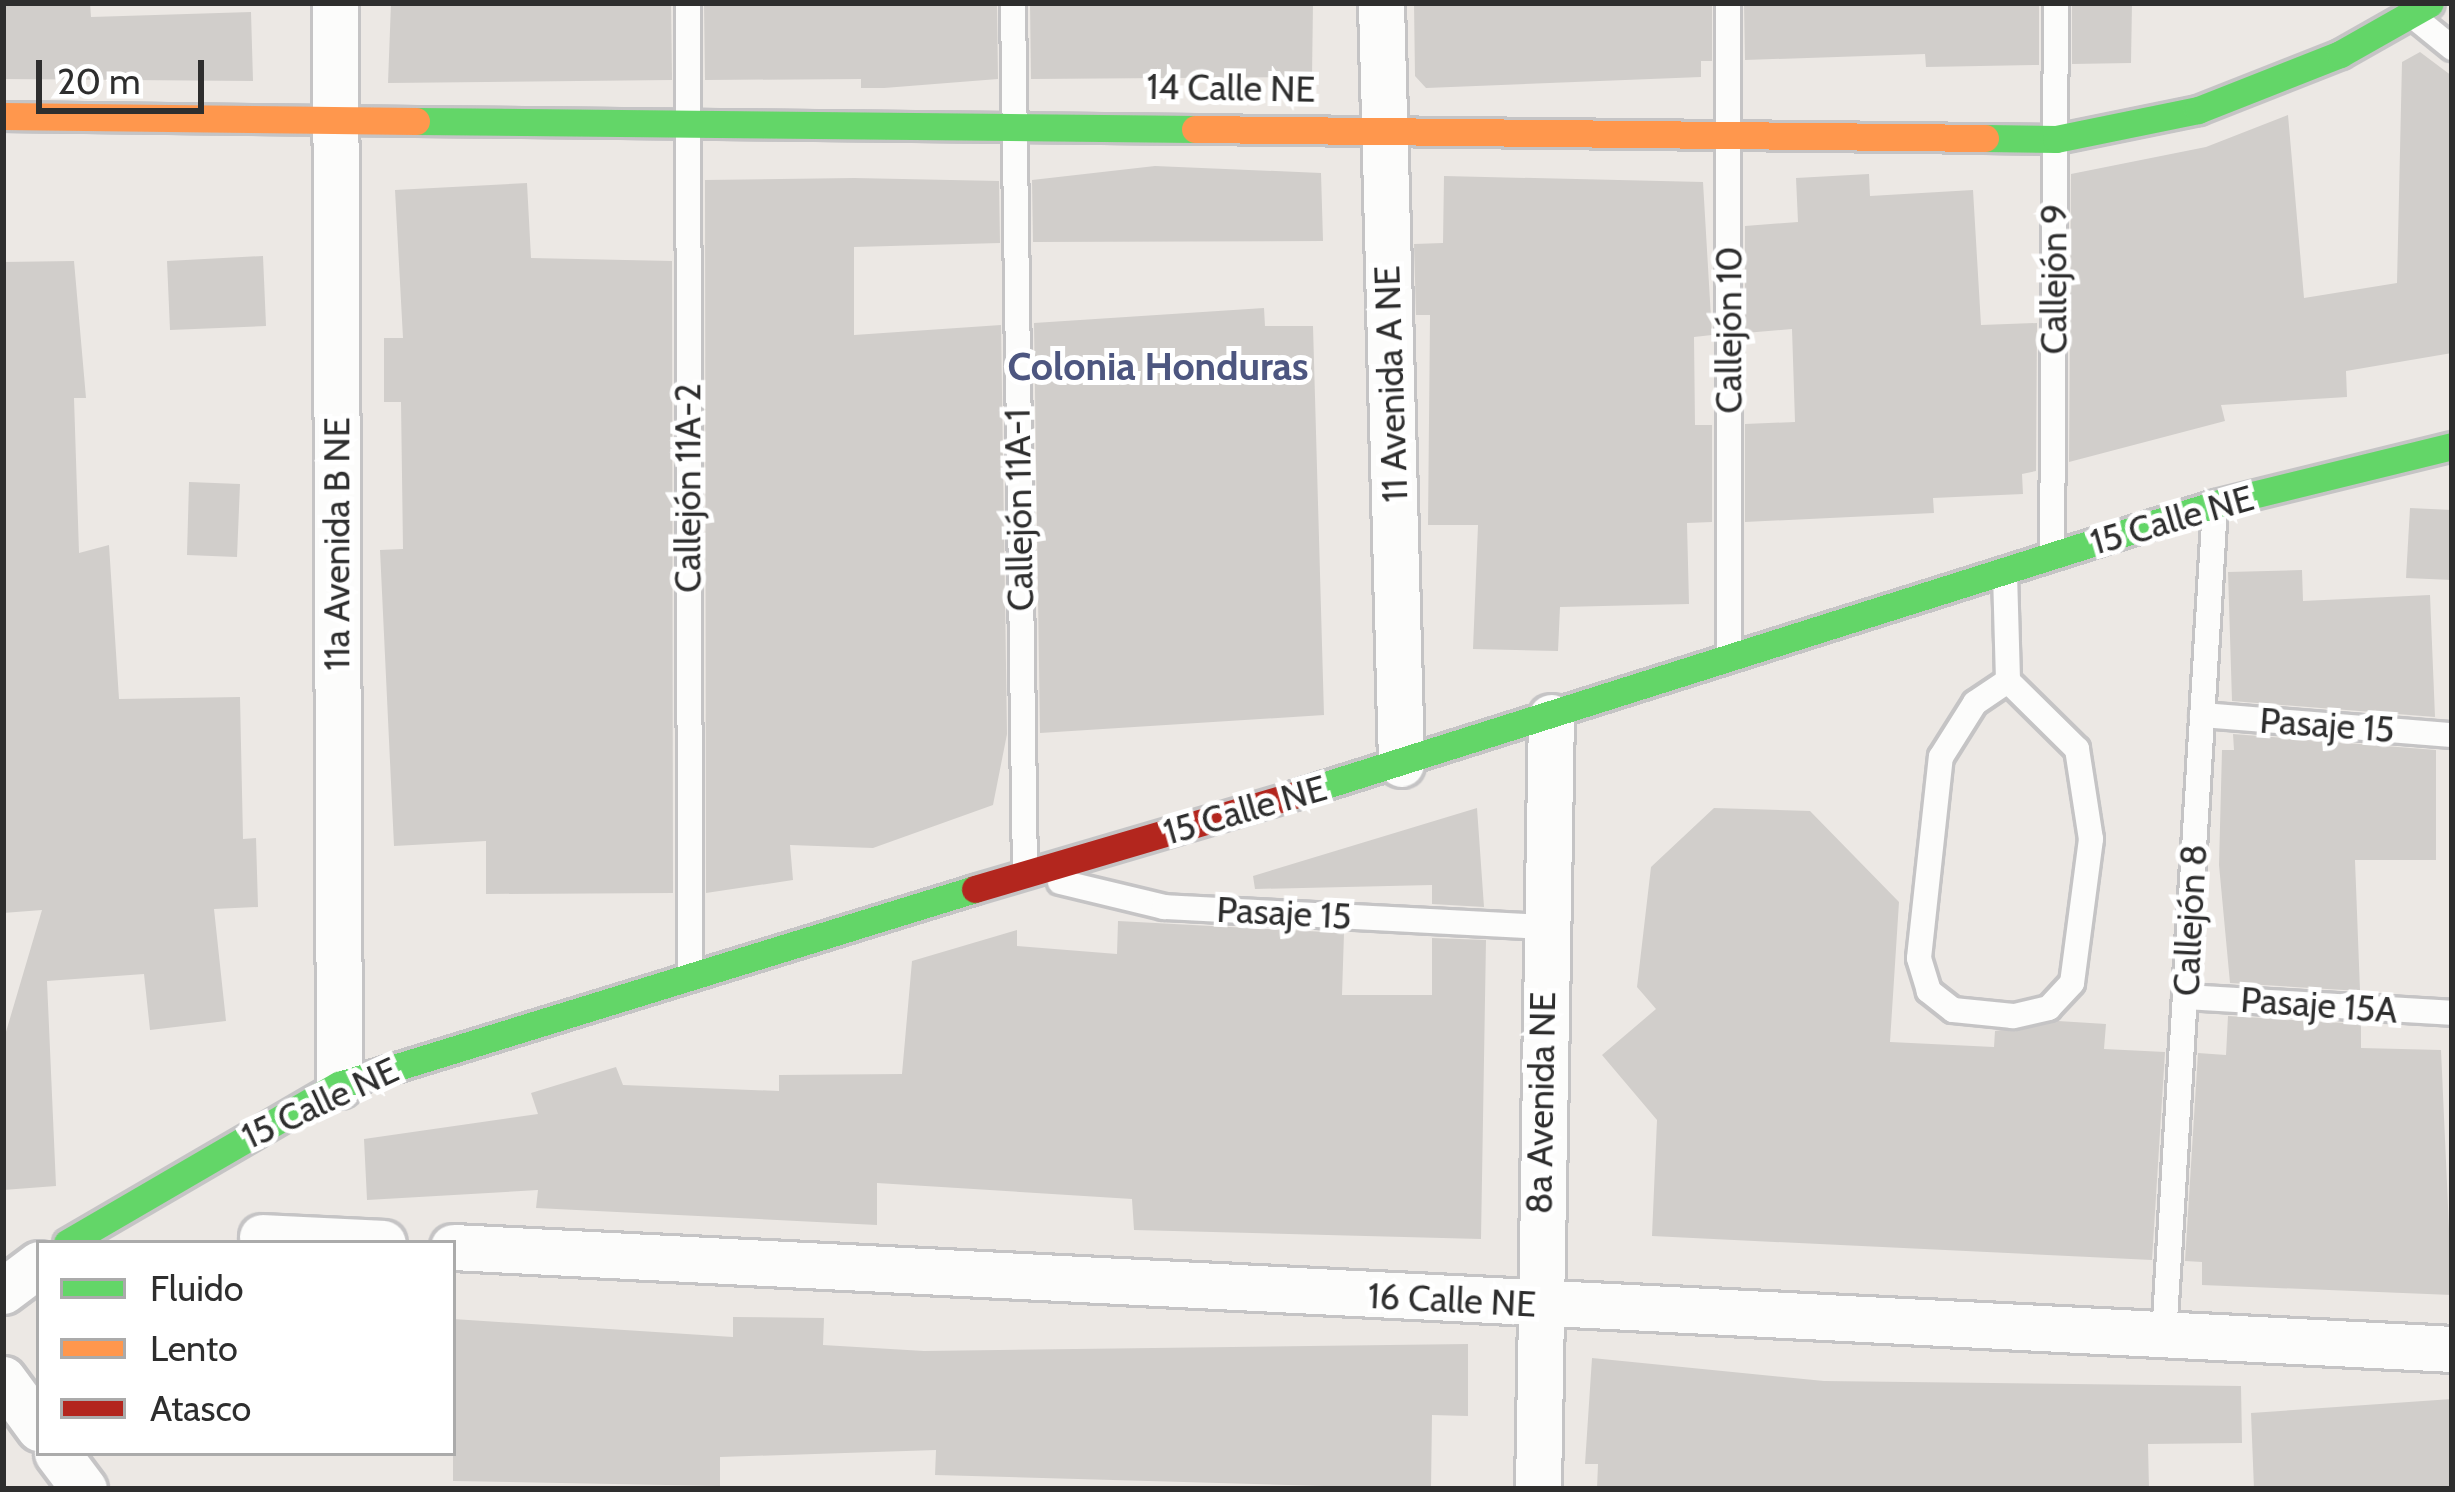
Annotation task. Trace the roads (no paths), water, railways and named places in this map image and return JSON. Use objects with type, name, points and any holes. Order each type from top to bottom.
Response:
[{"type":"street","name":"11a Avenida B NE","points":[[335,3],[339,1085]]},
{"type":"street","name":"11 Avenida A NE","points":[[1381,3],[1401,764]]},
{"type":"street","name":"14 Calle NE","points":[[3,116],[1013,121],[2056,139],[2198,110],[2422,10]]},
{"type":"street","name":"15 Calle NE","points":[[72,1240],[339,1085],[690,972],[1401,764],[2216,505],[2452,446]]},
{"type":"street","name":"8a Avenida NE","points":[[1538,1489],[1536,1305],[1551,717]]},
{"type":"street","points":[[262,1237],[322,1240]]},
{"type":"street","name":"16 Calle NE","points":[[456,1247],[2452,1349]]},
{"type":"street","points":[[3,1291],[36,1266]]},
{"type":"street","points":[[3,1379],[36,1424]]},
{"type":"street","points":[[59,1456],[84,1489]]},
{"type":"lane","name":"Callejón 11A-2","points":[[688,3],[690,972]]},
{"type":"lane","name":"Callejón 11A-1","points":[[1013,3],[1025,874]]},
{"type":"lane","name":"Callejón 10","points":[[1728,3],[1729,658]]},
{"type":"lane","name":"Callejón 9","points":[[2052,555],[2056,3]]},
{"type":"lane","points":[[2422,10],[2452,48]]},
{"type":"lane","name":"Callejón 8","points":[[2164,1336],[2216,505]]},
{"type":"lane","points":[[2005,571],[2008,681],[2077,749],[2091,839],[2072,983],[2049,1008],[2013,1016],[1953,1010],[1929,991],[1919,958],[1941,757],[1975,704],[2008,681]]},
{"type":"lane","name":"Pasaje 15","points":[[2202,716],[2452,735]]},
{"type":"lane","name":"Pasaje 15","points":[[1025,874],[1164,907],[1546,926]]},
{"type":"lane","name":"Pasaje 15A","points":[[2185,997],[2452,1013]]},
{"type":"district","name":"Colonia Honduras","points":[[1158,366]]}]
